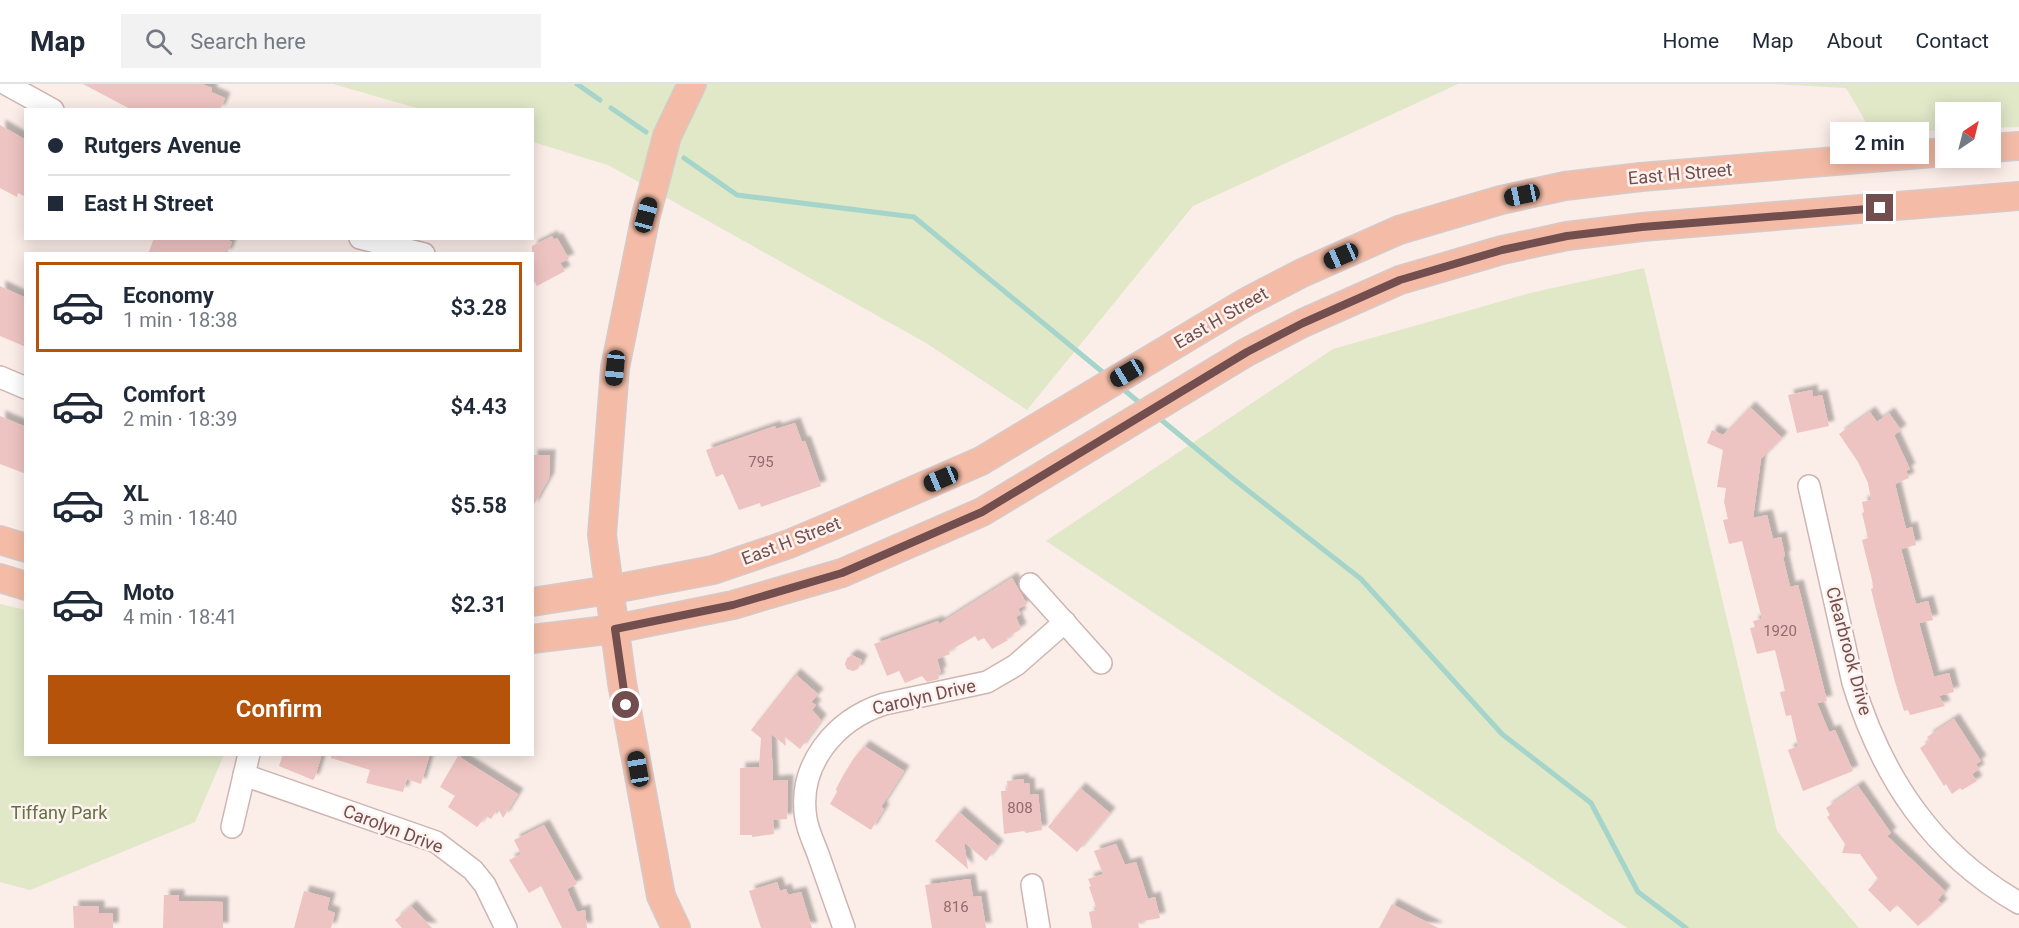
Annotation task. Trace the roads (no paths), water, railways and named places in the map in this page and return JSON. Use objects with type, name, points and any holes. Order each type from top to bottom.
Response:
[{"type":"main road","points":[[676,928],[661,896],[622,683],[602,535],[615,368],[652,193],[667,136],[692,84]]},
{"type":"main road","points":[[2001,147],[2019,146]]},
{"type":"main road","name":"East H Street","points":[[534,602],[712,570],[778,548],[981,461],[1246,302],[1302,273],[1399,230],[1501,200],[1565,186],[1641,177],[1935,153]]},
{"type":"main road","points":[[534,639],[615,629],[733,605],[842,573],[982,512],[1247,352],[1303,323],[1400,280],[1502,250],[1567,236],[1642,227],[2019,196]]},
{"type":"main road","points":[[0,540],[24,547]]},
{"type":"main road","points":[[0,578],[24,585]]},
{"type":"street","points":[[6,84],[48,108]]},
{"type":"street","points":[[368,240],[416,252]]},
{"type":"street","points":[[0,377],[24,387]]},
{"type":"street","name":"Clearbrook Drive","points":[[1809,486],[1853,683],[1861,710],[1886,766],[1915,812],[1941,842],[1972,871],[2019,903]]},
{"type":"street","points":[[1030,584],[1101,663]]},
{"type":"street","name":"Carolyn Drive","points":[[844,928],[806,821],[808,781],[824,744],[844,723],[870,708],[987,682],[1016,665],[1065,622]]},
{"type":"street","points":[[232,827],[249,756]]},
{"type":"street","name":"Carolyn Drive","points":[[244,775],[436,842],[473,870],[485,885],[506,928]]},
{"type":"street","points":[[1032,885],[1039,928]]},
{"type":"waterway","points":[[577,84],[600,100]]},
{"type":"waterway","points":[[611,108],[646,132]]},
{"type":"waterway","points":[[684,158],[737,195],[914,217],[1105,374]]},
{"type":"waterway","points":[[1123,389],[1141,404]]},
{"type":"waterway","points":[[1159,418],[1361,579],[1502,734],[1591,803],[1638,892],[1686,928]]},
{"type":"park label","name":"Tiffany Park","points":[[59,813]]}]
